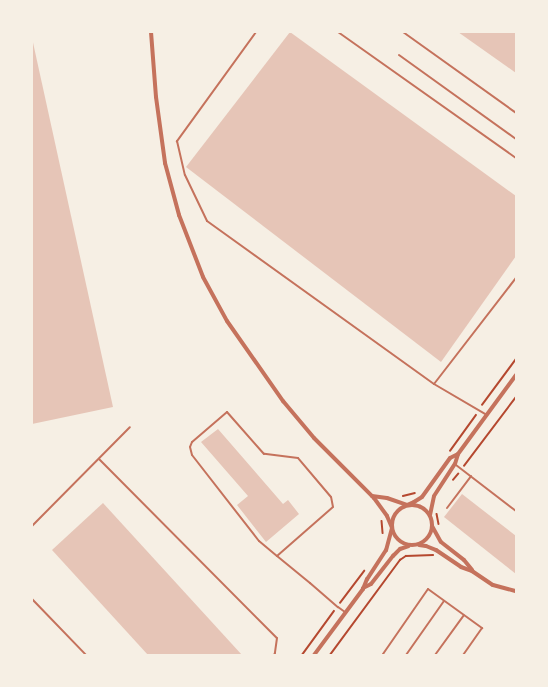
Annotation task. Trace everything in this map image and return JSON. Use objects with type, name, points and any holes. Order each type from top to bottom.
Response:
[{"type":"street","points":[[150,32],[157,110],[165,162],[179,215],[203,277],[228,321],[283,401],[314,438],[382,507],[393,533],[400,542],[410,545],[426,546],[436,550],[461,567],[472,571],[493,585],[516,592]]},
{"type":"street","points":[[472,571],[464,560],[441,542],[436,534],[432,526],[430,515],[434,496],[455,464],[458,454],[516,375]]},
{"type":"street","points":[[314,655],[363,589],[367,579],[386,550],[395,513],[422,497],[450,458],[458,454]]},
{"type":"street","points":[[372,496],[407,505],[422,507],[430,515]]},
{"type":"street","points":[[416,545],[429,536],[432,526]]},
{"type":"street","points":[[363,589],[371,584],[400,549],[410,545]]},
{"type":"lane","points":[[256,32],[177,142],[185,175],[207,220],[434,384],[480,409],[487,415]]},
{"type":"lane","points":[[338,32],[516,158]]},
{"type":"lane","points":[[403,32],[516,113]]},
{"type":"lane","points":[[399,55],[516,139]]},
{"type":"lane","points":[[434,384],[516,278]]},
{"type":"lane","points":[[277,556],[333,508],[331,497],[298,458],[264,454],[227,412],[192,442],[190,447],[192,455],[259,541],[338,607],[346,613]]},
{"type":"lane","points":[[32,526],[130,427]]},
{"type":"lane","points":[[98,459],[277,638],[276,653],[274,655]]},
{"type":"lane","points":[[455,464],[516,511]]},
{"type":"lane","points":[[447,508],[471,476]]},
{"type":"lane","points":[[384,655],[383,654],[428,589],[482,628],[463,655]]},
{"type":"lane","points":[[32,598],[86,655]]},
{"type":"lane","points":[[406,655],[444,601]]},
{"type":"lane","points":[[435,655],[464,615]]},
{"type":"path","points":[[449,451],[516,359]]},
{"type":"path","points":[[400,496],[418,492]]},
{"type":"path","points":[[381,519],[383,539]]},
{"type":"path","points":[[302,655],[368,566]]},
{"type":"building","points":[[290,32],[516,196],[516,256],[441,362],[186,167]]},
{"type":"building","points":[[458,32],[516,32],[516,73]]},
{"type":"building","points":[[32,38],[113,407],[32,424]]},
{"type":"building","points":[[218,429],[283,504],[288,500],[299,514],[266,542],[237,505],[248,496],[201,442]]},
{"type":"building","points":[[462,494],[516,536],[516,574],[444,517]]},
{"type":"building","points":[[103,503],[242,655],[148,655],[52,550]]}]
